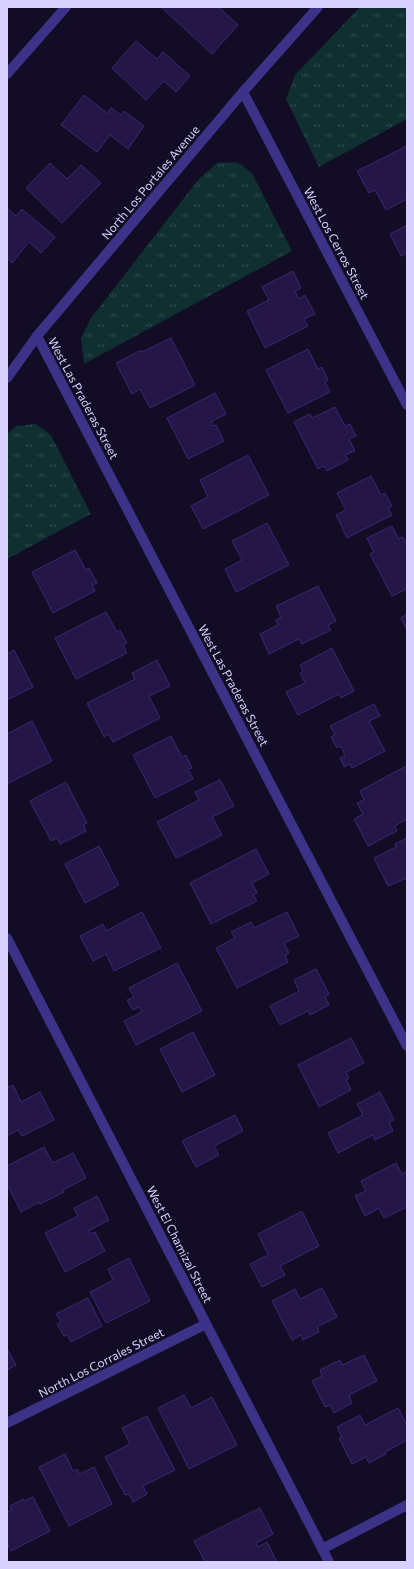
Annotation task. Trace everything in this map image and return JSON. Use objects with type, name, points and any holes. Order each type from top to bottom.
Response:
[{"type":"street","points":[[7,74],[66,7]]},
{"type":"street","name":"North Los Portales Avenue","points":[[7,378],[38,336],[243,92],[318,7]]},
{"type":"street","name":"West Los Cerros Street","points":[[243,92],[407,405]]},
{"type":"street","name":"West Las Praderas Street","points":[[38,336],[407,1046]]},
{"type":"street","name":"West El Chamizal Street","points":[[7,938],[329,1562]]},
{"type":"street","name":"North Los Corrales Street","points":[[7,1423],[206,1324]]},
{"type":"street","points":[[322,1549],[407,1505]]},
{"type":"green space","points":[[360,7],[407,7],[407,119],[319,167],[286,99],[295,75]]},
{"type":"green space","points":[[237,162],[252,173],[292,251],[84,364],[81,338],[91,318],[198,180],[217,163]]},
{"type":"green space","points":[[36,424],[51,435],[91,514],[7,559],[7,434],[16,426]]},
{"type":"building","points":[[161,7],[219,7],[238,25],[212,54]]},
{"type":"building","points":[[136,41],[157,59],[163,52],[190,76],[176,92],[164,81],[146,100],[112,68]]},
{"type":"building","points":[[84,95],[107,113],[111,108],[121,115],[124,111],[144,126],[128,149],[110,135],[97,152],[61,125]]},
{"type":"building","points":[[407,146],[407,199],[386,210],[375,190],[369,193],[357,171]]},
{"type":"building","points":[[50,163],[67,179],[81,165],[101,183],[62,223],[26,188]]},
{"type":"building","points":[[7,208],[16,216],[22,209],[55,237],[41,253],[29,242],[12,263],[7,258]]},
{"type":"building","points":[[407,225],[407,253],[401,256],[390,234]]},
{"type":"building","points":[[293,271],[301,288],[295,291],[299,299],[305,295],[315,314],[304,319],[308,326],[265,348],[247,311],[269,300],[262,287]]},
{"type":"building","points":[[171,338],[195,385],[150,408],[140,389],[132,394],[116,363],[141,350],[142,352]]},
{"type":"building","points":[[308,349],[318,369],[322,367],[328,380],[325,382],[330,392],[288,413],[266,370]]},
{"type":"building","points":[[215,393],[226,414],[211,422],[213,426],[216,425],[224,441],[188,459],[167,418]]},
{"type":"building","points":[[335,407],[345,426],[350,424],[356,436],[349,439],[355,451],[345,455],[348,460],[327,471],[324,466],[318,469],[294,422],[310,414],[312,418]]},
{"type":"building","points":[[248,455],[269,495],[203,529],[191,506],[208,497],[200,480]]},
{"type":"building","points":[[371,476],[381,495],[385,493],[392,506],[388,508],[392,515],[347,538],[336,515],[346,510],[337,493]]},
{"type":"building","points":[[267,523],[289,565],[236,592],[225,569],[242,560],[232,541]]},
{"type":"building","points":[[392,526],[399,539],[403,537],[407,544],[407,589],[392,596],[370,554],[374,552],[367,538]]},
{"type":"building","points":[[75,550],[86,570],[89,568],[97,583],[92,585],[95,591],[53,613],[32,572]]},
{"type":"building","points":[[318,586],[336,621],[328,625],[331,630],[302,644],[299,639],[269,654],[260,634],[278,625],[276,620],[281,617],[276,606]]},
{"type":"building","points":[[106,612],[117,632],[120,630],[127,643],[123,645],[127,653],[76,679],[55,638]]},
{"type":"building","points":[[407,614],[407,630],[401,618]]},
{"type":"building","points":[[332,648],[354,691],[341,698],[339,694],[298,715],[286,692],[305,683],[300,673],[303,671],[300,665]]},
{"type":"building","points":[[14,650],[33,687],[7,700],[7,654]]},
{"type":"building","points":[[157,660],[170,686],[149,696],[160,718],[113,742],[109,734],[104,737],[87,703],[135,679],[132,673]]},
{"type":"building","points":[[374,704],[380,716],[369,721],[385,751],[352,768],[350,764],[344,767],[340,758],[345,756],[341,746],[337,748],[331,737],[335,734],[330,726]]},
{"type":"building","points":[[32,721],[52,761],[7,784],[7,734]]},
{"type":"building","points":[[171,736],[182,757],[186,755],[192,768],[188,769],[193,779],[155,798],[133,755]]},
{"type":"building","points":[[406,766],[407,819],[395,826],[397,831],[368,846],[354,819],[363,814],[357,803],[364,800],[360,791]]},
{"type":"building","points":[[220,780],[234,806],[212,817],[222,835],[176,858],[157,822],[199,800],[195,792]]},
{"type":"building","points":[[66,782],[87,823],[83,825],[86,831],[60,844],[57,838],[51,841],[30,801]]},
{"type":"building","points":[[407,838],[407,878],[388,886],[374,858],[396,847],[395,844]]},
{"type":"building","points":[[99,846],[119,885],[85,903],[65,864]]},
{"type":"building","points":[[256,849],[269,874],[252,883],[257,893],[253,895],[257,901],[211,924],[190,883]]},
{"type":"building","points":[[142,912],[161,948],[114,971],[106,954],[93,961],[80,936],[103,924],[106,931]]},
{"type":"building","points":[[287,912],[299,936],[284,943],[289,953],[285,956],[288,962],[237,988],[216,948],[235,938],[231,932],[251,922],[254,928]]},
{"type":"building","points":[[177,963],[202,1011],[136,1045],[124,1021],[142,1012],[139,1007],[133,1010],[127,1000],[134,997],[129,988]]},
{"type":"building","points":[[316,969],[329,994],[325,997],[329,1005],[310,1015],[308,1011],[280,1025],[270,1006],[299,991],[294,980]]},
{"type":"building","points":[[193,1032],[215,1075],[182,1092],[160,1049]]},
{"type":"building","points":[[351,1038],[364,1063],[346,1072],[349,1078],[346,1080],[351,1090],[319,1107],[298,1065]]},
{"type":"building","points":[[13,1085],[21,1102],[40,1092],[54,1120],[22,1136],[18,1130],[7,1136],[7,1088]]},
{"type":"building","points":[[380,1092],[394,1120],[389,1122],[393,1131],[375,1140],[373,1135],[338,1153],[328,1133],[363,1115],[357,1104]]},
{"type":"building","points":[[235,1115],[243,1131],[214,1146],[219,1155],[196,1167],[182,1141]]},
{"type":"building","points":[[44,1147],[53,1163],[73,1153],[86,1178],[63,1190],[64,1192],[40,1204],[39,1202],[21,1212],[7,1184],[7,1166]]},
{"type":"building","points":[[396,1163],[402,1174],[407,1171],[407,1207],[384,1218],[379,1208],[365,1216],[355,1196],[366,1191],[361,1181]]},
{"type":"building","points":[[97,1196],[109,1220],[88,1231],[90,1234],[95,1232],[105,1251],[65,1272],[45,1233],[78,1216],[74,1208]]},
{"type":"building","points":[[302,1211],[319,1246],[280,1266],[285,1275],[262,1287],[250,1264],[268,1255],[258,1234]]},
{"type":"building","points":[[129,1258],[150,1301],[106,1323],[90,1292],[113,1280],[108,1269]]},
{"type":"building","points":[[322,1288],[337,1317],[317,1327],[319,1332],[303,1340],[301,1335],[292,1340],[272,1301],[295,1289],[300,1299]]},
{"type":"building","points":[[88,1298],[102,1326],[71,1342],[67,1335],[64,1336],[57,1324],[61,1322],[56,1314]]},
{"type":"building","points":[[7,1348],[16,1365],[7,1370]]},
{"type":"building","points":[[364,1355],[377,1381],[349,1395],[352,1403],[334,1413],[330,1405],[325,1407],[312,1381],[322,1376],[320,1370],[340,1360],[342,1365]]},
{"type":"building","points":[[184,1395],[191,1408],[212,1397],[237,1445],[189,1469],[158,1408]]},
{"type":"building","points":[[398,1408],[407,1425],[407,1440],[369,1463],[366,1457],[352,1464],[339,1438],[342,1437],[337,1427],[360,1415],[365,1425]]},
{"type":"building","points":[[147,1416],[175,1470],[143,1486],[147,1494],[133,1502],[129,1494],[125,1495],[105,1457],[130,1444],[122,1428]]},
{"type":"building","points":[[65,1454],[73,1471],[77,1469],[80,1474],[94,1467],[112,1504],[69,1526],[39,1467]]},
{"type":"building","points":[[33,1497],[50,1531],[11,1551],[7,1543],[7,1512],[12,1510],[10,1506],[23,1499],[24,1501]]},
{"type":"building","points":[[260,1508],[273,1534],[256,1543],[258,1547],[267,1542],[277,1562],[205,1562],[194,1541]]}]
